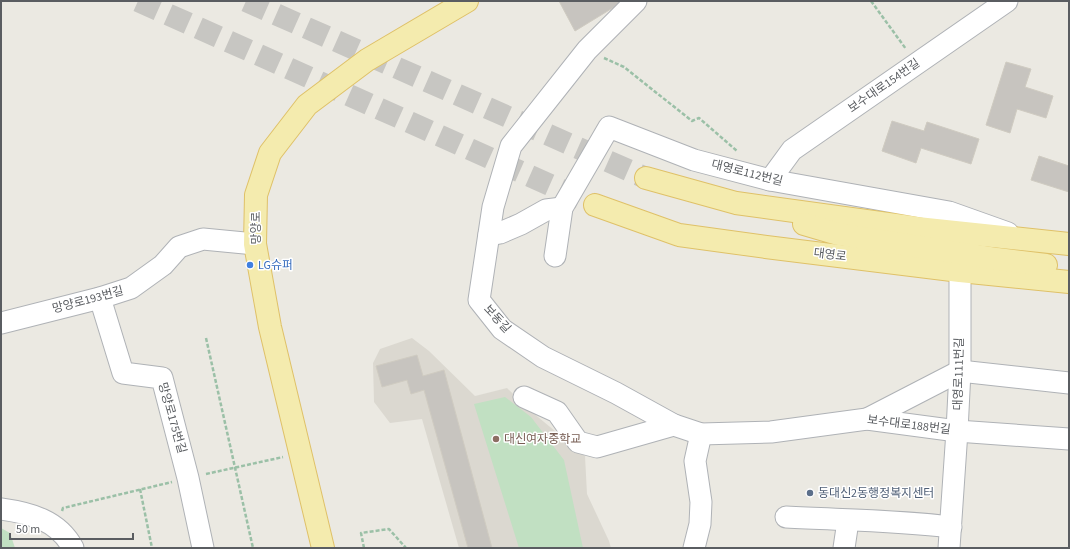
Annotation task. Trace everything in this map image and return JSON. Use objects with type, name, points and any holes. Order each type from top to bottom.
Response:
[{"type":"main road","name":"망양로","points":[[323,548],[270,327],[255,244],[256,194],[270,153],[307,105],[367,60],[466,1]]},
{"type":"main road","points":[[646,178],[838,234],[997,259],[1069,267]]},
{"type":"main road","points":[[736,204],[916,228],[1069,244]]},
{"type":"main road","name":"대영로","points":[[595,205],[679,235],[960,271],[1069,282]]},
{"type":"street","name":"보동길","points":[[636,1],[587,50],[511,146],[493,207],[479,300],[502,329],[543,357],[616,393],[674,425],[701,434]]},
{"type":"street","name":"보수대로154번길","points":[[770,180],[792,150],[1006,1]]},
{"type":"street","name":"대영로112번길","points":[[555,256],[562,208],[609,127],[694,160],[770,180],[949,212],[1025,240]]},
{"type":"street","points":[[489,235],[500,233],[521,224],[546,210],[562,208]]},
{"type":"street","name":"망양로193번길","points":[[1,323],[100,298],[131,288],[163,265],[180,247],[203,239],[255,244]]},
{"type":"street","name":"대영로111번길","points":[[949,548],[960,371],[960,271]]},
{"type":"street","name":"망양로175번길","points":[[100,298],[123,373],[162,378],[188,478],[203,548]]},
{"type":"street","points":[[867,419],[960,371],[1069,383]]},
{"type":"street","points":[[524,397],[557,412],[578,442],[597,447],[674,425]]},
{"type":"street","name":"보수대로188번길","points":[[701,434],[771,432],[867,419],[957,431],[1069,440]]},
{"type":"street","points":[[694,548],[700,524],[701,502],[695,461],[701,434]]},
{"type":"street","points":[[1,509],[36,516],[54,526],[69,541],[73,548]]},
{"type":"street","points":[[786,517],[888,521],[951,527]]},
{"type":"street","points":[[844,548],[848,520]]},
{"type":"path","points":[[871,1],[916,64]]},
{"type":"path","points":[[587,50],[624,67],[692,121],[699,118],[737,152]]},
{"type":"path","points":[[206,338],[253,548]]},
{"type":"path","points":[[140,489],[152,548]]},
{"type":"path","points":[[364,548],[361,533],[389,529],[406,548]]},
{"type":"shaded area","name":"대신여자중학교","points":[[412,338],[429,351],[475,396],[507,388],[532,412],[585,456],[587,494],[611,548],[459,548],[422,419],[390,423],[374,402],[373,363],[380,349]]},
{"type":"green space","points":[[505,397],[531,417],[564,460],[583,548],[519,548],[474,404]]},
{"type":"green space","points":[[1,528],[10,533],[15,548],[1,548]]},
{"type":"building","points":[[559,1],[624,1],[575,31]]},
{"type":"building","points":[[1006,62],[1031,69],[1025,87],[1053,96],[1046,118],[1017,109],[1010,133],[986,125]]},
{"type":"building","points":[[892,121],[924,131],[927,122],[979,139],[971,164],[921,148],[916,163],[882,151]]},
{"type":"building","points":[[1039,156],[1069,166],[1069,192],[1031,180]]},
{"type":"building","points":[[417,355],[423,376],[444,370],[492,548],[468,548],[424,390],[411,394],[407,380],[382,387],[376,366]]},
{"type":"tunnel","points":[[138,1],[595,205]]},
{"type":"tunnel","points":[[246,1],[646,178]]},
{"type":"place","name":"LG슈퍼","points":[[250,265]]},
{"type":"place","name":"대신여자중학교","points":[[496,439]]},
{"type":"place","name":"동대신2동행정복지센터","points":[[810,493]]}]
